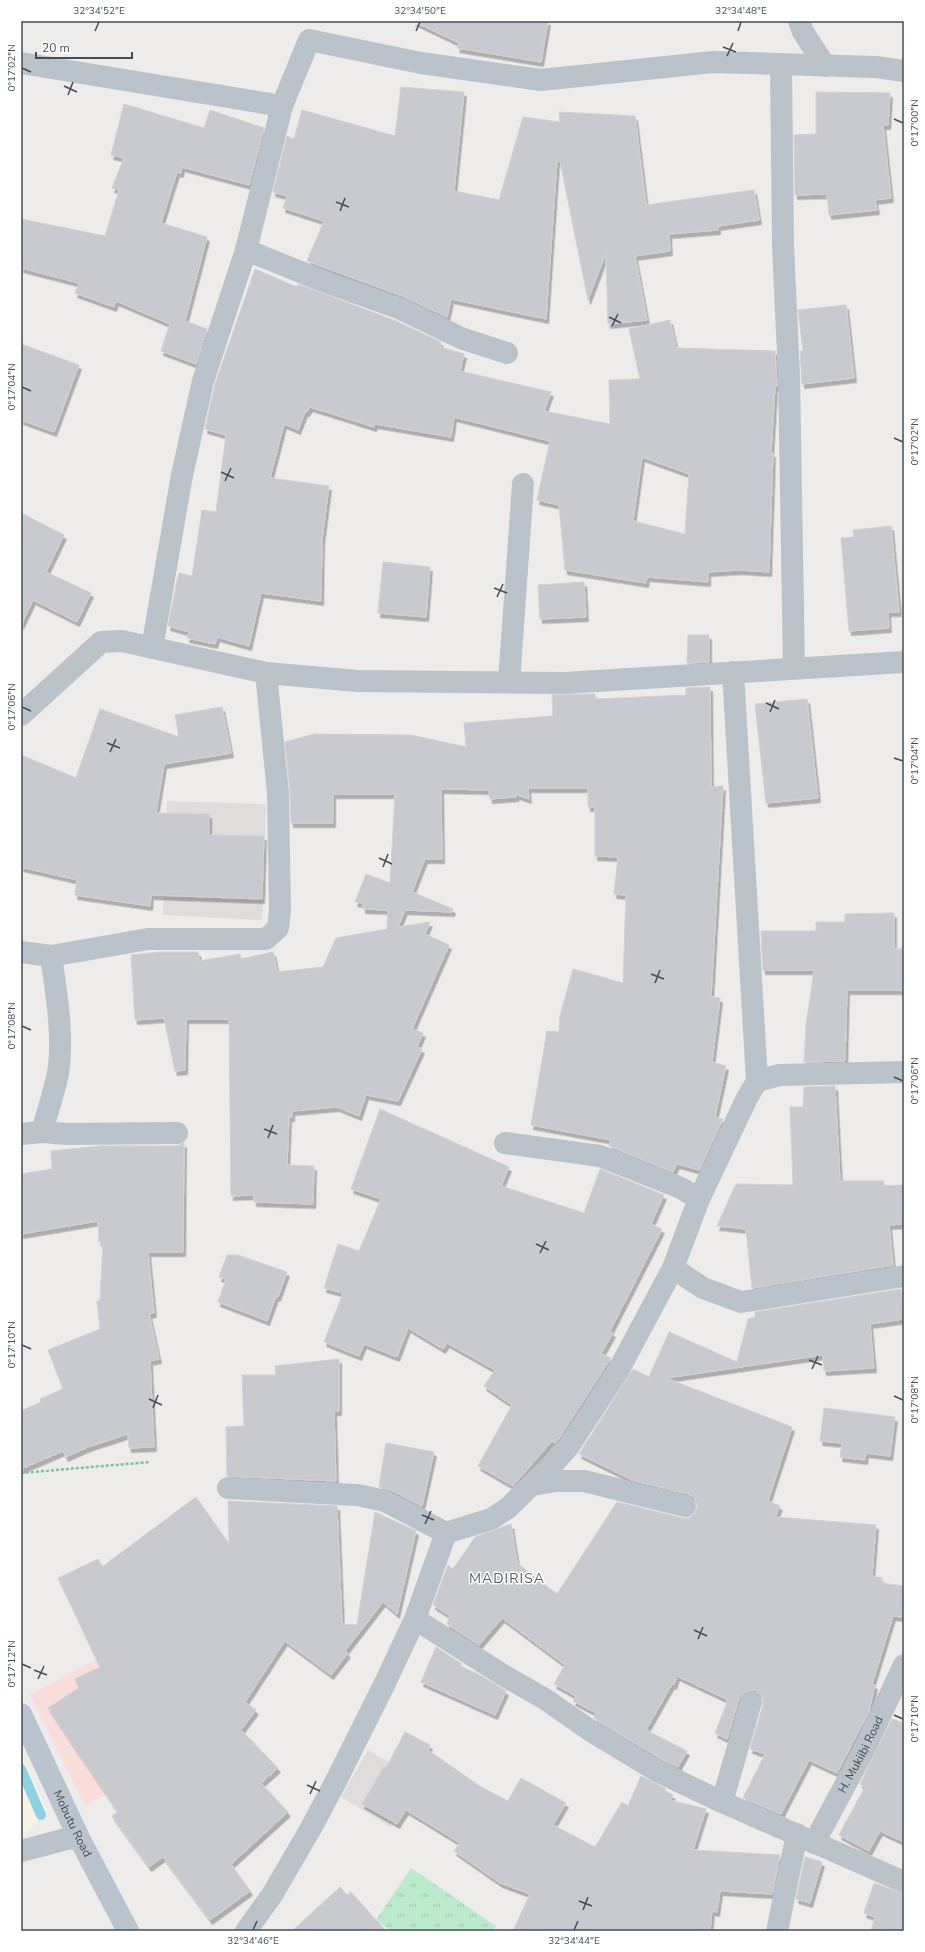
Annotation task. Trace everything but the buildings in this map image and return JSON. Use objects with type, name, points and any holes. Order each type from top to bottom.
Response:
[{"type":"street","points":[[799,21],[803,32],[825,66]]},
{"type":"street","points":[[152,648],[182,475],[203,381],[246,250],[282,106],[312,30],[421,63],[541,80],[713,62],[876,67],[904,71]]},
{"type":"street","points":[[21,63],[282,106]]},
{"type":"street","points":[[781,64],[783,246],[789,375],[794,668]]},
{"type":"street","points":[[246,250],[328,283],[401,309],[461,338],[507,353]]},
{"type":"street","points":[[509,682],[523,484]]},
{"type":"street","points":[[21,715],[101,642],[122,641],[266,672],[358,681],[564,683],[904,662]]},
{"type":"street","points":[[21,952],[50,956],[148,939],[266,939],[278,928],[280,910],[278,793],[266,672]]},
{"type":"street","points":[[228,1488],[358,1495],[384,1501],[446,1532],[491,1519],[508,1508],[569,1446],[605,1392],[673,1268],[699,1199],[747,1098],[757,1081],[733,672]]},
{"type":"street","points":[[50,956],[58,1002],[58,1072],[31,1133],[177,1133]]},
{"type":"street","points":[[757,1081],[780,1075],[904,1072]]},
{"type":"street","points":[[506,1144],[600,1156],[681,1188],[699,1199]]},
{"type":"street","points":[[673,1268],[703,1288],[741,1302],[904,1276]]},
{"type":"street","points":[[532,1485],[556,1481],[584,1481],[685,1506]]},
{"type":"street","points":[[246,1931],[272,1895],[311,1828],[385,1683],[415,1619],[446,1532]]},
{"type":"street","points":[[415,1619],[503,1675],[545,1699],[626,1754],[657,1772],[904,1882]]},
{"type":"street","name":"H. Mukiibi Road","points":[[777,1931],[806,1839],[864,1750],[904,1665]]},
{"type":"street","points":[[722,1802],[752,1702]]},
{"type":"street","name":"Mobutu Road","points":[[21,1714],[78,1836],[128,1931]]},
{"type":"street","points":[[21,1851],[78,1836]]},
{"type":"path","points":[[21,1473],[150,1462]]},
{"type":"shaded area","points":[[167,801],[266,804],[262,920],[163,915]]},
{"type":"shaded area","points":[[149,1632],[135,1780],[85,1805],[30,1694]]},
{"type":"shaded area","points":[[368,1750],[418,1779],[391,1827],[341,1797]]},
{"type":"shaded area","points":[[21,1753],[47,1811],[21,1839]]},
{"type":"green space","points":[[411,1868],[496,1926],[492,1931],[392,1931],[376,1920]]},
{"type":"waterway","points":[[21,1769],[41,1815]]},
{"type":"district","name":"MADIRISA","points":[[507,1578]]}]
